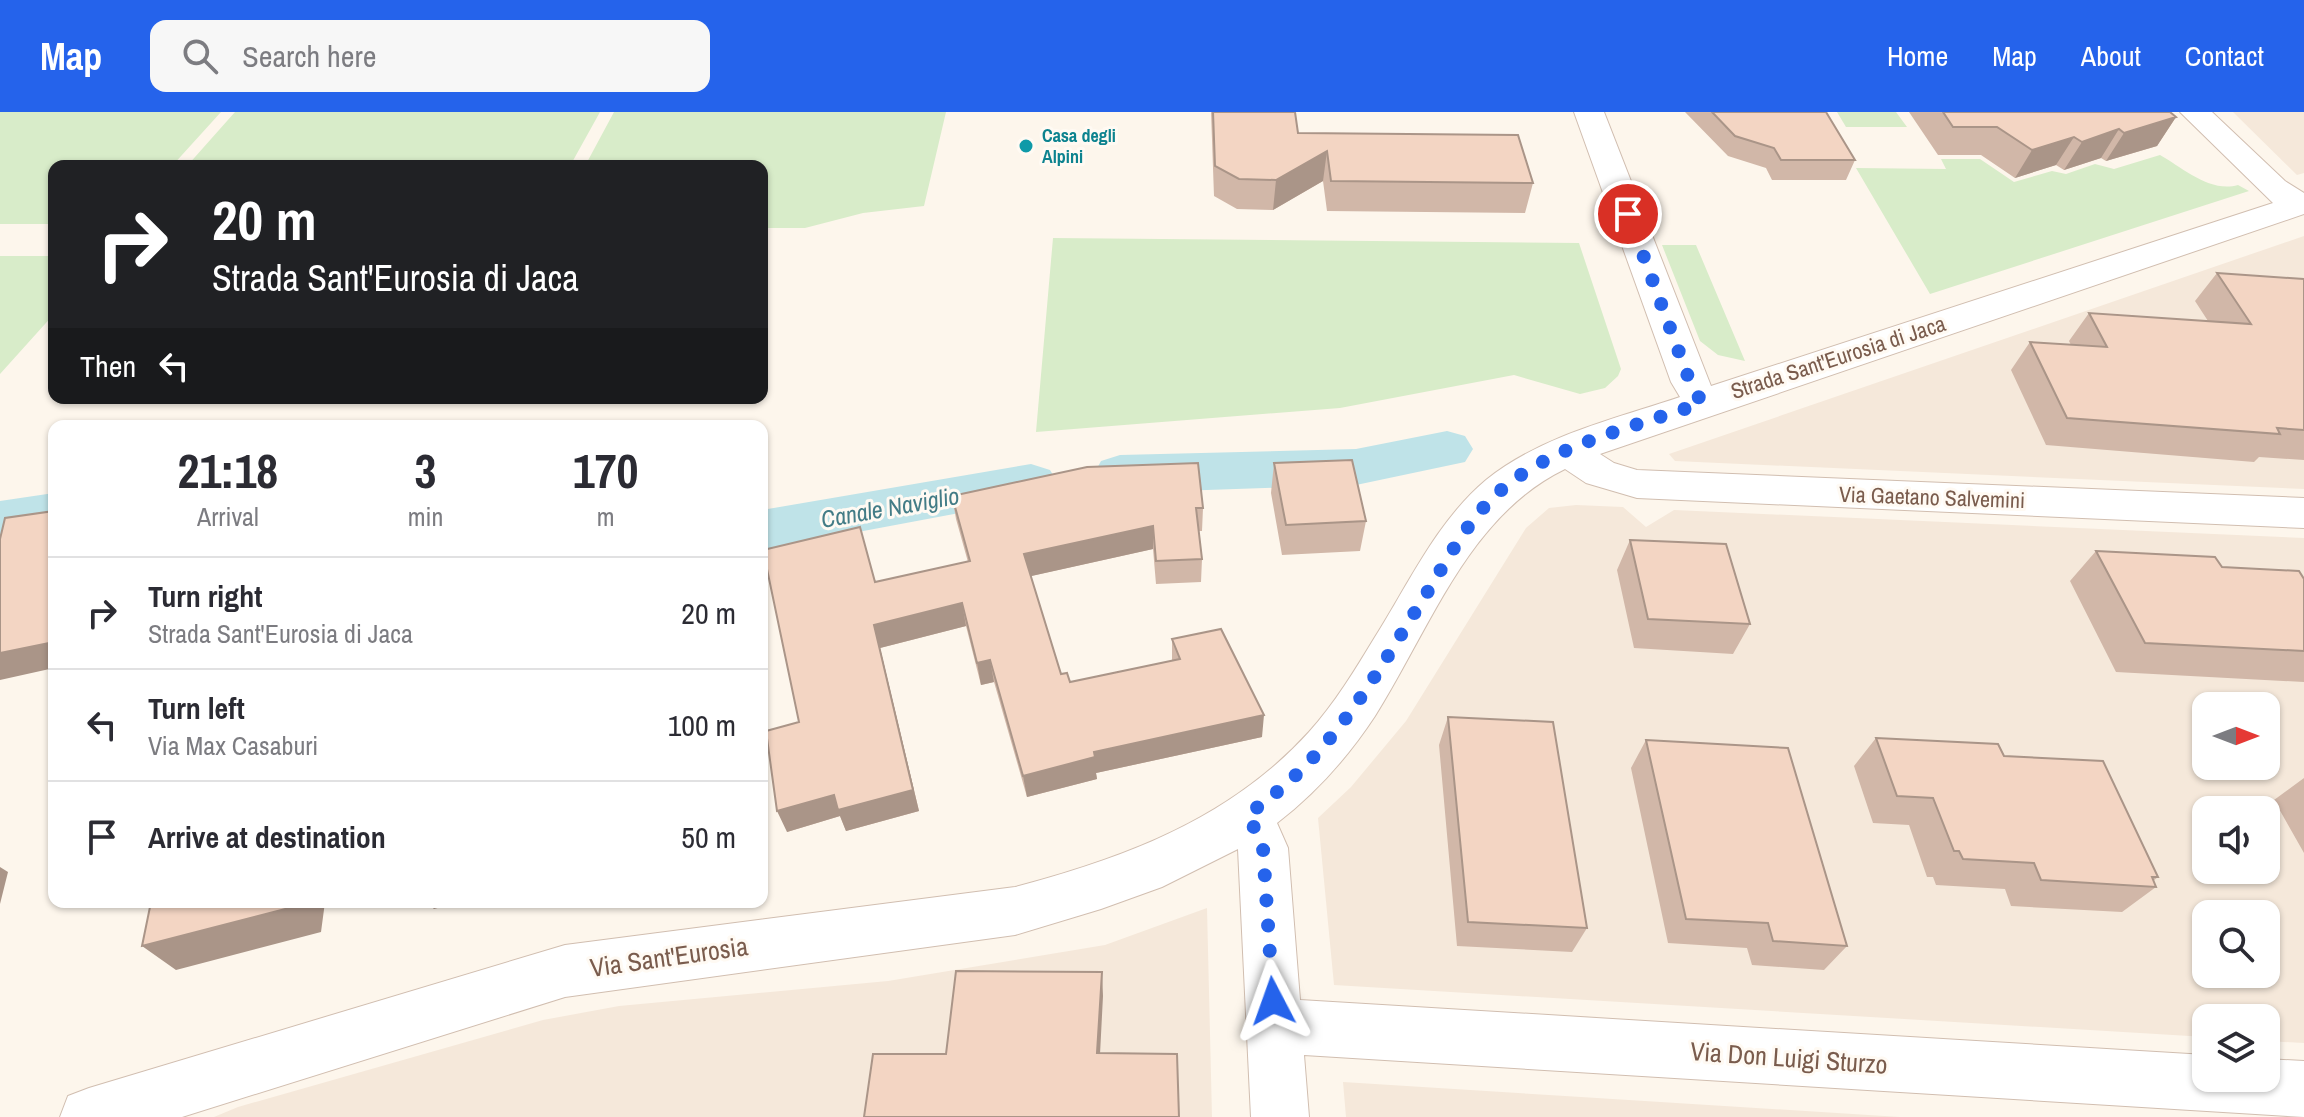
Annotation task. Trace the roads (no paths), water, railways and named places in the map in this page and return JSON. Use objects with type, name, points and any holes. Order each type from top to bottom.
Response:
[{"type":"street","points":[[1589,112],[1690,382],[1702,403]]},
{"type":"street","points":[[2195,112],[2274,188],[2301,204]]},
{"type":"street","name":"Strada Sant'Eurosia di Jaca","points":[[1248,814],[1292,779],[1339,730],[1450,555],[1494,497],[1519,476],[1568,451],[1702,403],[2301,204]]},
{"type":"street","name":"Via Gaetano Salvemini","points":[[1568,451],[1600,473],[1637,484],[2304,513]]},
{"type":"street","points":[[1248,814],[1263,848],[1280,1117]]},
{"type":"street","name":"Via Sant'Eurosia","points":[[89,1117],[565,971],[952,921],[1015,911],[1073,896],[1168,861],[1248,814]]},
{"type":"street","name":"Via Don Luigi Sturzo","points":[[1275,1026],[2304,1090]]},
{"type":"waterway","name":"Canale Naviglio","points":[[1120,474],[1356,467],[1447,449]]},
{"type":"waterway","name":"Canale Naviglio","points":[[768,529],[1031,483]]},
{"type":"waterway","name":"Canale Naviglio","points":[[0,521],[48,514]]},
{"type":"place","name":"Casa degli Alpini","points":[[1026,146]]}]
